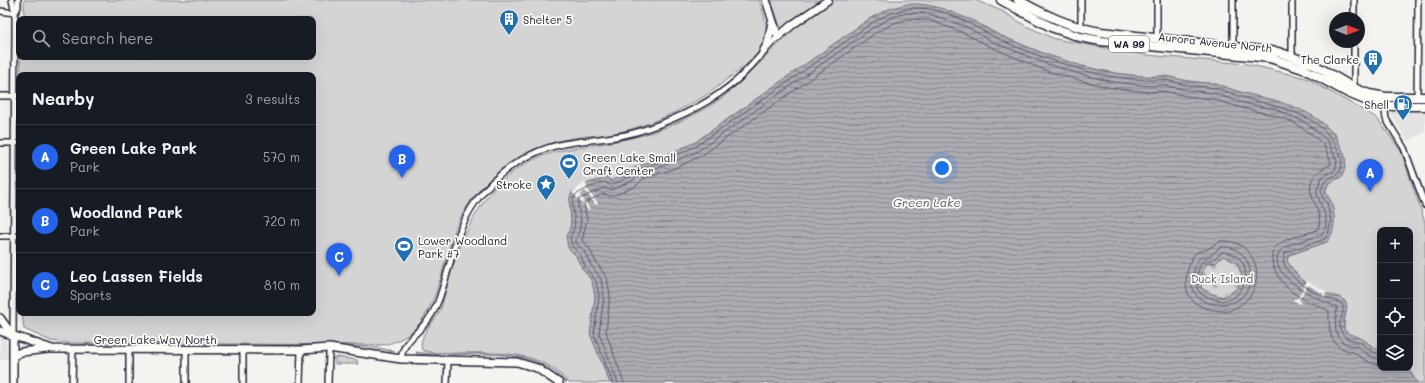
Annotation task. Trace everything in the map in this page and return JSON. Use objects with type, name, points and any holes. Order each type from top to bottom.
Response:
[{"type":"highway","name":"Aurora Avenue North","points":[[1001,0],[1041,23],[1075,36],[1101,41],[1257,56],[1276,60],[1306,70],[1361,100],[1388,106],[1425,106]]},
{"type":"highway","name":"Aurora Avenue North","points":[[1018,0],[1050,17],[1081,28],[1157,38],[1263,49],[1292,56],[1323,69],[1354,88],[1377,96],[1421,97]]},
{"type":"main road","points":[[766,0],[778,37],[792,25],[828,0]]},
{"type":"main road","points":[[763,52],[768,43],[773,18]]},
{"type":"main road","points":[[0,318],[13,336],[13,383]]},
{"type":"main road","name":"Green Lake Way North","points":[[0,330],[52,349],[321,350],[329,348],[401,359],[522,363],[541,370],[559,383]]},
{"type":"main road","points":[[13,356],[21,352],[52,349]]},
{"type":"main road","name":"Green Lake Way North","points":[[321,350],[329,352],[358,352]]},
{"type":"street","points":[[12,0],[15,13],[16,96],[13,336]]},
{"type":"street","points":[[15,13],[18,7],[18,0]]},
{"type":"street","points":[[1081,0],[1081,28]]},
{"type":"street","points":[[1157,0],[1157,38]]},
{"type":"street","points":[[1233,0],[1233,46]]},
{"type":"street","points":[[1292,0],[1292,56]]},
{"type":"street","points":[[1354,0],[1354,12]]},
{"type":"street","points":[[1418,0],[1421,97]]},
{"type":"street","points":[[0,11],[15,13]]},
{"type":"street","points":[[401,359],[404,345],[423,326],[436,307],[465,220],[480,196],[499,176],[520,161],[545,150],[571,143],[624,136],[646,129],[685,113],[722,92],[749,68],[778,37]]},
{"type":"street","points":[[1354,48],[1354,88]]},
{"type":"street","points":[[0,96],[16,96]]},
{"type":"street","points":[[1388,106],[1385,114],[1386,119],[1404,148],[1425,205]]},
{"type":"street","points":[[0,142],[16,142]]},
{"type":"street","points":[[0,236],[15,236]]},
{"type":"street","points":[[72,383],[73,349]]},
{"type":"street","points":[[129,350],[129,383]]},
{"type":"street","points":[[186,350],[186,383]]},
{"type":"street","points":[[243,350],[243,383]]},
{"type":"street","points":[[300,383],[301,350]]},
{"type":"street","points":[[328,383],[329,352]]},
{"type":"street","points":[[447,383],[448,361]]},
{"type":"shaded area","points":[[1425,110],[1425,132],[1408,141],[1389,113],[1390,111]]},
{"type":"shaded area","points":[[0,333],[7,343],[8,359],[0,360]]},
{"type":"green space","points":[[24,0],[759,0],[765,17],[766,35],[762,47],[751,61],[711,92],[695,102],[639,127],[611,134],[585,136],[545,145],[518,159],[498,172],[480,189],[466,208],[453,236],[442,275],[427,312],[416,327],[401,339],[382,345],[67,343],[51,341],[24,329],[22,316],[316,316],[316,72],[21,72],[20,60],[316,60],[316,16],[24,16]]},
{"type":"green space","points":[[771,0],[975,0],[1002,11],[1026,26],[1055,39],[1146,55],[1247,64],[1306,78],[1377,118],[1401,151],[1425,222],[1425,383],[1417,383],[1410,371],[1413,371],[1413,227],[1377,227],[1377,349],[1344,329],[1346,311],[1345,301],[1322,292],[1304,281],[1290,267],[1287,261],[1288,256],[1292,254],[1327,242],[1331,201],[1326,193],[1326,190],[1329,184],[1340,178],[1346,159],[1335,134],[1278,101],[1246,94],[1215,84],[1188,81],[1164,76],[1150,77],[1115,73],[1082,66],[1050,56],[997,34],[971,19],[889,9],[869,19],[694,143],[614,180],[610,181],[608,177],[586,184],[572,192],[570,198],[571,225],[566,236],[583,270],[592,281],[595,296],[593,313],[600,358],[610,383],[569,383],[557,372],[544,364],[530,358],[516,355],[500,353],[434,352],[422,350],[422,338],[440,311],[457,254],[467,230],[480,208],[495,188],[514,171],[536,158],[563,150],[643,135],[692,116],[707,108],[727,94],[784,39]]},
{"type":"green space","name":"Duck Island","points":[[1223,256],[1237,263],[1242,276],[1238,288],[1224,297],[1212,294],[1201,288],[1201,277],[1206,264],[1216,263]]},
{"type":"green space","points":[[341,346],[367,346],[395,351],[384,353]]},
{"type":"green space","points":[[416,352],[436,354],[469,354],[429,355],[417,354]]},
{"type":"green space","points":[[336,357],[357,360],[358,364],[335,364],[335,359],[332,359]]},
{"type":"green space","points":[[540,364],[552,370],[567,383],[560,379]]},
{"type":"water","name":"Green Lake","points":[[906,4],[931,6],[964,17],[997,34],[1028,47],[1082,66],[1122,74],[1168,76],[1192,82],[1216,84],[1287,104],[1300,109],[1323,123],[1333,133],[1344,153],[1346,160],[1342,176],[1328,184],[1325,191],[1331,201],[1334,213],[1334,228],[1327,242],[1292,254],[1288,256],[1287,261],[1300,279],[1326,294],[1339,297],[1345,301],[1347,307],[1344,318],[1344,329],[1377,348],[1377,371],[1410,371],[1417,383],[610,383],[590,334],[595,296],[592,281],[583,270],[576,256],[568,248],[566,236],[571,225],[570,198],[572,192],[586,184],[608,177],[610,181],[629,173],[629,170],[694,143],[869,19],[889,9]],"holes":[[[1223,256],[1237,263],[1242,276],[1238,288],[1224,297],[1212,294],[1201,288],[1201,277],[1206,264],[1216,263]]]},
{"type":"pier","points":[[586,182],[587,189],[598,203],[596,205],[585,191],[580,195],[590,209],[588,210],[572,192]]},
{"type":"pier","points":[[1307,281],[1327,292],[1324,298],[1322,297],[1324,294],[1308,285],[1299,300],[1301,302],[1300,304],[1293,300],[1295,298],[1297,299]]},
{"type":"place","name":"Shelter 5","points":[[509,36]]},
{"type":"place","name":"The Clarke","points":[[1373,76]]},
{"type":"place","name":"Shell","points":[[1403,121]]},
{"type":"place","name":"Woodland Park","points":[[402,178]]},
{"type":"place","name":"Green Lake Small Craft Center","points":[[569,180]]},
{"type":"place","name":"Green Lake Park","points":[[1370,192]]},
{"type":"place","name":"Stroke","points":[[546,201]]},
{"type":"place","name":"Lower Woodland Park #7","points":[[404,263]]},
{"type":"place","name":"Leo Lassen Fields","points":[[339,276]]}]
